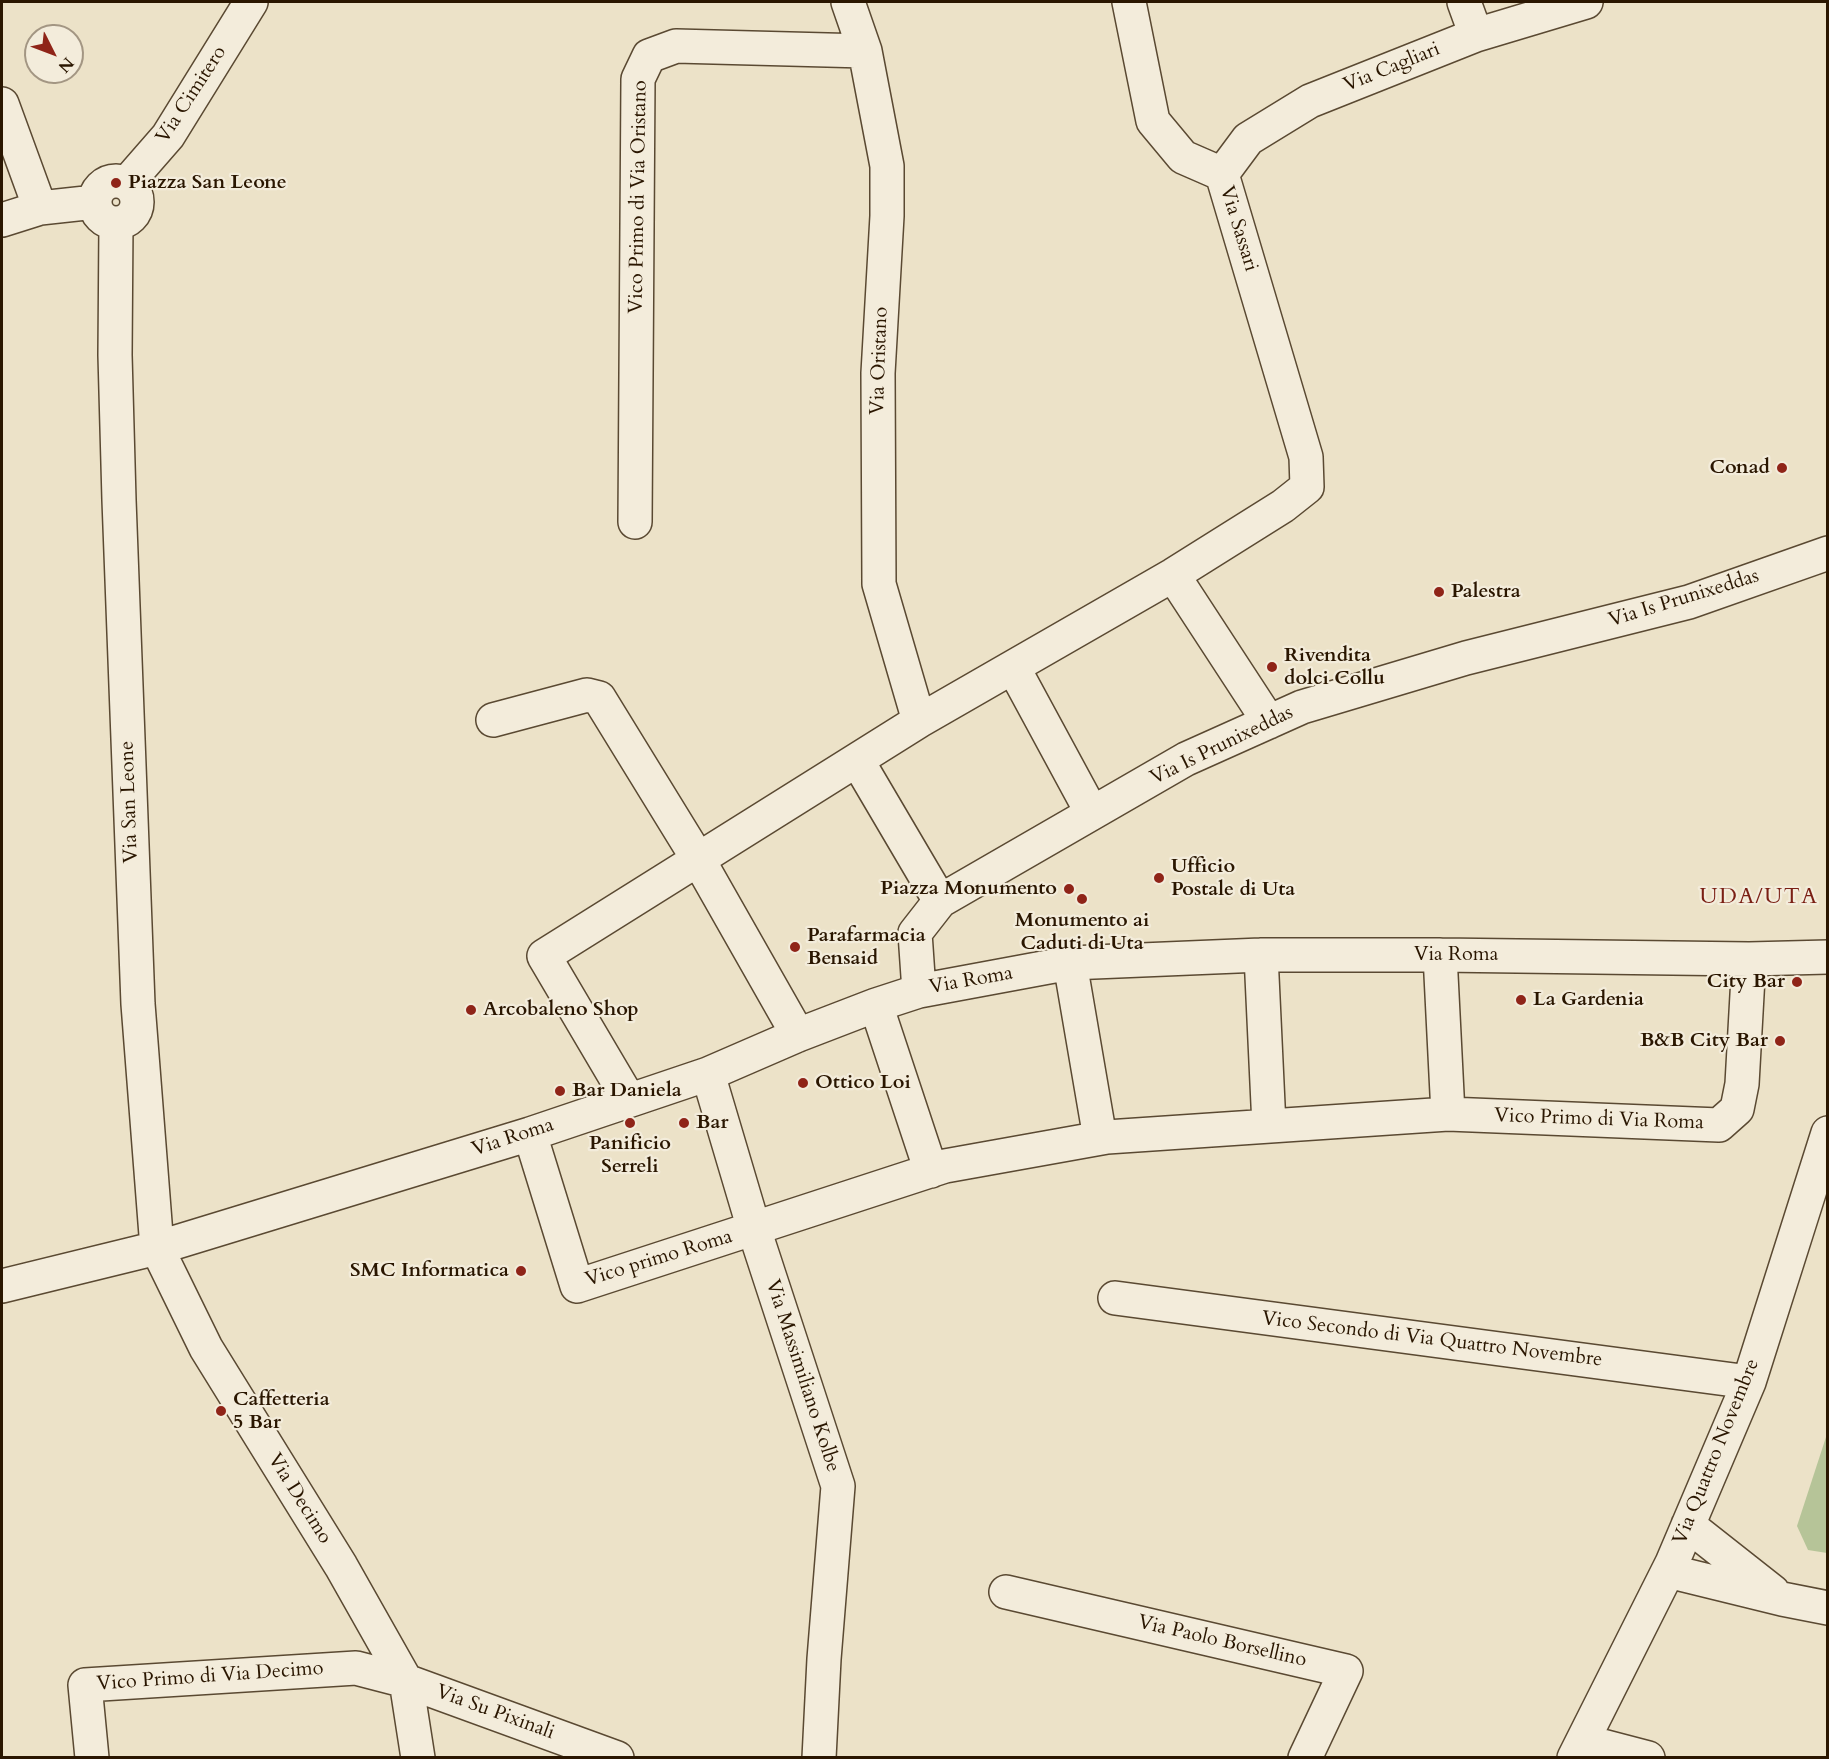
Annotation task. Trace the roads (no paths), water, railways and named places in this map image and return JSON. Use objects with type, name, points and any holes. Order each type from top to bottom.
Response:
[{"type":"street","name":"Via Cimitero","points":[[105,212],[98,191],[105,183],[116,181],[127,183],[168,136],[251,2]]},
{"type":"street","name":"Via Oristano","points":[[848,2],[865,51],[887,166],[887,216],[878,374],[879,584],[919,721]]},
{"type":"street","name":"Via Sassari","points":[[1129,2],[1153,121],[1183,156],[1222,174],[1306,457],[1307,487],[1283,506],[1173,575]]},
{"type":"street","points":[[1464,2],[1476,35]]},
{"type":"street","name":"Via Cagliari","points":[[1222,174],[1248,139],[1310,101],[1476,35],[1586,2]]},
{"type":"street","name":"Vico Primo di Via Oristano","points":[[635,522],[638,80],[649,56],[676,46],[865,51]]},
{"type":"street","points":[[2,104],[40,208]]},
{"type":"street","points":[[2,220],[40,208],[105,212]]},
{"type":"street","name":"Via San Leone","points":[[105,212],[115,355],[138,1004],[158,1248]]},
{"type":"street","name":"Via Is Prunixeddas","points":[[919,991],[915,933],[940,901],[1186,759],[1302,707],[1466,658],[1689,602],[1827,553]]},
{"type":"street","points":[[628,1100],[544,956],[919,721],[1173,575],[1269,722]]},
{"type":"street","points":[[1013,667],[1092,813]]},
{"type":"street","points":[[493,720],[587,695],[599,698],[698,859],[798,1035]]},
{"type":"street","points":[[857,760],[940,901]]},
{"type":"street","points":[[1261,955],[1269,1126]]},
{"type":"street","name":"Via Roma","points":[[2,1286],[158,1248],[530,1134],[708,1074],[798,1035],[919,991],[1070,963],[1261,955],[1749,959],[1827,957]]},
{"type":"street","points":[[1440,955],[1448,1114]]},
{"type":"street","name":"Vico Primo di Via Roma","points":[[754,1229],[945,1166],[1101,1138],[1448,1114],[1719,1125],[1737,1109],[1742,1084],[1749,959]]},
{"type":"street","points":[[1070,963],[1101,1138]]},
{"type":"street","points":[[876,1005],[931,1171]]},
{"type":"street","name":"Via Massimiliano Kolbe","points":[[708,1074],[754,1229],[838,1486],[824,1659],[819,1758]]},
{"type":"street","name":"Via Quattro Novembre","points":[[1579,1749],[1668,1571],[1749,1382],[1827,1133]]},
{"type":"street","name":"Vico primo Roma","points":[[530,1134],[577,1286],[754,1229]]},
{"type":"street","name":"Via Decimo","points":[[158,1248],[207,1348],[341,1566],[406,1681],[418,1758]]},
{"type":"street","name":"Vico Secondo di Via Quattro Novembre","points":[[1115,1298],[1749,1382]]},
{"type":"street","points":[[1688,1525],[1782,1599]]},
{"type":"street","points":[[1668,1571],[1827,1608]]},
{"type":"street","name":"Via Paolo Borsellino","points":[[1006,1592],[1346,1671],[1305,1758]]},
{"type":"street","name":"Vico Primo di Via Decimo","points":[[92,1758],[85,1685],[357,1668],[406,1681]]},
{"type":"street","name":"Via Su Pixinali","points":[[406,1681],[617,1758]]},
{"type":"street","points":[[1579,1749],[1648,1758]]},
{"type":"place","name":"Piazza San Leone","points":[[116,183]]},
{"type":"place","name":"Conad","points":[[1782,468]]},
{"type":"place","name":"Palestra","points":[[1439,592]]},
{"type":"place","name":"Rivendita dolci Collu","points":[[1272,667]]},
{"type":"place","name":"Ufficio Postale di Uta","points":[[1159,878]]},
{"type":"place","name":"Piazza Monumento","points":[[1069,889]]},
{"type":"place","name":"Monumento ai Caduti di Uta","points":[[1082,899]]},
{"type":"place","name":"Parafarmacia Bensaid","points":[[795,947]]},
{"type":"place","name":"City Bar","points":[[1797,982]]},
{"type":"place","name":"La Gardenia","points":[[1521,1000]]},
{"type":"place","name":"Arcobaleno Shop","points":[[471,1010]]},
{"type":"place","name":"B&B City Bar","points":[[1780,1041]]},
{"type":"place","name":"Ottico Loi","points":[[803,1083]]},
{"type":"place","name":"Bar Daniela","points":[[560,1091]]},
{"type":"place","name":"Panificio Serreli","points":[[630,1123]]},
{"type":"place","name":"Bar","points":[[684,1123]]},
{"type":"place","name":"SMC Informatica","points":[[521,1271]]},
{"type":"place","name":"Caffetteria 5 Bar","points":[[221,1411]]},
{"type":"district","name":"UDA/UTA","points":[[1759,898]]}]
